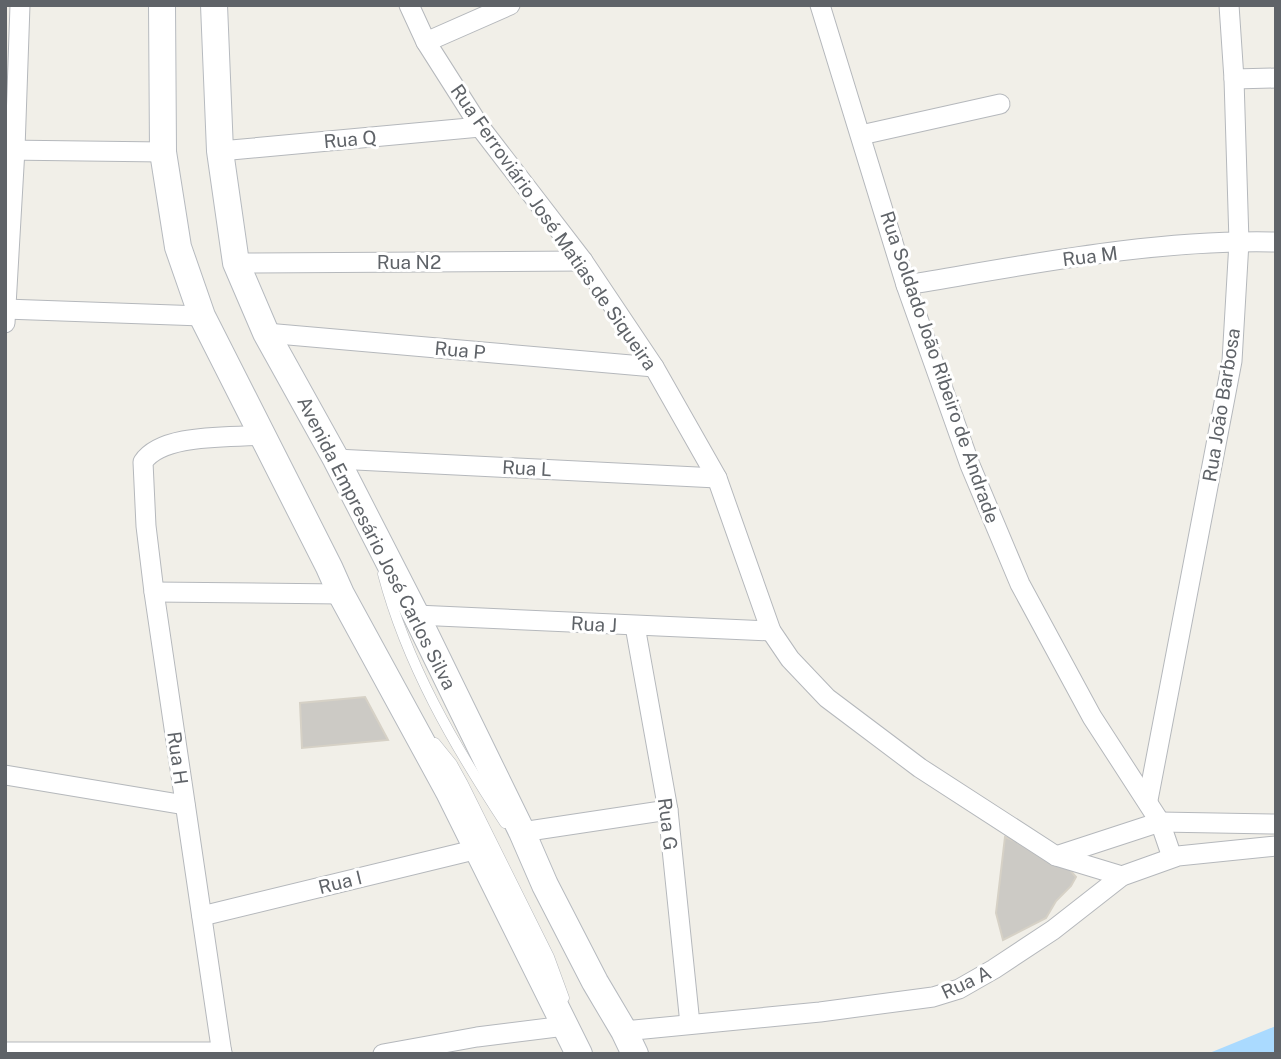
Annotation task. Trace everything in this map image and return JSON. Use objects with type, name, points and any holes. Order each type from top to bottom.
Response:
[{"type":"main road","points":[[162,5],[163,152],[178,247],[202,316],[341,594],[478,849],[579,1054]]},
{"type":"main road","name":"Avenida Empresário José Carlos Silva","points":[[214,5],[220,151],[236,262],[266,333],[370,525],[522,832],[545,886],[629,1042]]},
{"type":"street","points":[[20,5],[10,149],[6,314],[202,316]]},
{"type":"street","name":"Rua Ferroviário José Matias de Siqueira","points":[[409,5],[426,42],[480,127],[583,261],[654,368],[717,478],[771,631],[790,659],[827,698],[920,768],[1056,856],[1122,876]]},
{"type":"street","points":[[426,42],[510,5]]},
{"type":"street","name":"Rua Soldado João Ribeiro de Andrade","points":[[820,5],[906,285],[970,465],[1020,584],[1091,717],[1148,800],[1160,822],[1172,857]]},
{"type":"street","name":"Rua João Barbosa","points":[[1148,800],[1232,361],[1239,242],[1229,5]]},
{"type":"street","points":[[1234,79],[1276,78]]},
{"type":"street","points":[[861,135],[1000,104]]},
{"type":"street","name":"Rua Q","points":[[220,151],[480,127]]},
{"type":"street","points":[[10,149],[163,152]]},
{"type":"street","name":"Rua M","points":[[906,285],[1090,255],[1239,242],[1276,243]]},
{"type":"street","name":"Rua N2","points":[[236,262],[583,261]]},
{"type":"street","name":"Rua P","points":[[266,333],[654,368]]},
{"type":"street","name":"Rua H","points":[[222,1053],[154,592],[146,526],[143,462],[149,453],[175,442],[263,435]]},
{"type":"street","name":"Rua L","points":[[336,459],[717,478]]},
{"type":"street","points":[[154,592],[341,594]]},
{"type":"street","name":"Rua J","points":[[416,615],[771,631]]},
{"type":"street","name":"Rua G","points":[[635,626],[668,810],[690,1024]]},
{"type":"street","points":[[5,775],[185,805]]},
{"type":"street","points":[[522,832],[668,810]]},
{"type":"street","points":[[1056,856],[1160,822],[1276,824]]},
{"type":"street","name":"Rua A","points":[[629,1042],[690,1024],[820,1012],[933,997],[959,989],[994,970],[1053,930],[1122,876],[1172,857],[1276,846]]},
{"type":"street","name":"Rua I","points":[[202,916],[478,849]]},
{"type":"street","points":[[383,1054],[477,1037],[565,1026]]},
{"type":"street","points":[[5,1052],[222,1053]]},
{"type":"lane","points":[[162,53],[171,5]]},
{"type":"lane","points":[[370,525],[394,616],[417,672],[444,724],[545,886]]},
{"type":"lane","points":[[401,703],[452,764],[469,796],[549,957],[564,995],[565,1026]]},
{"type":"water","points":[[1276,1026],[1276,1054],[1207,1054]]},
{"type":"building","points":[[365,697],[388,740],[302,748],[300,703]]},
{"type":"building","points":[[1005,837],[1062,861],[1076,877],[1046,918],[1003,940],[996,913]]}]
